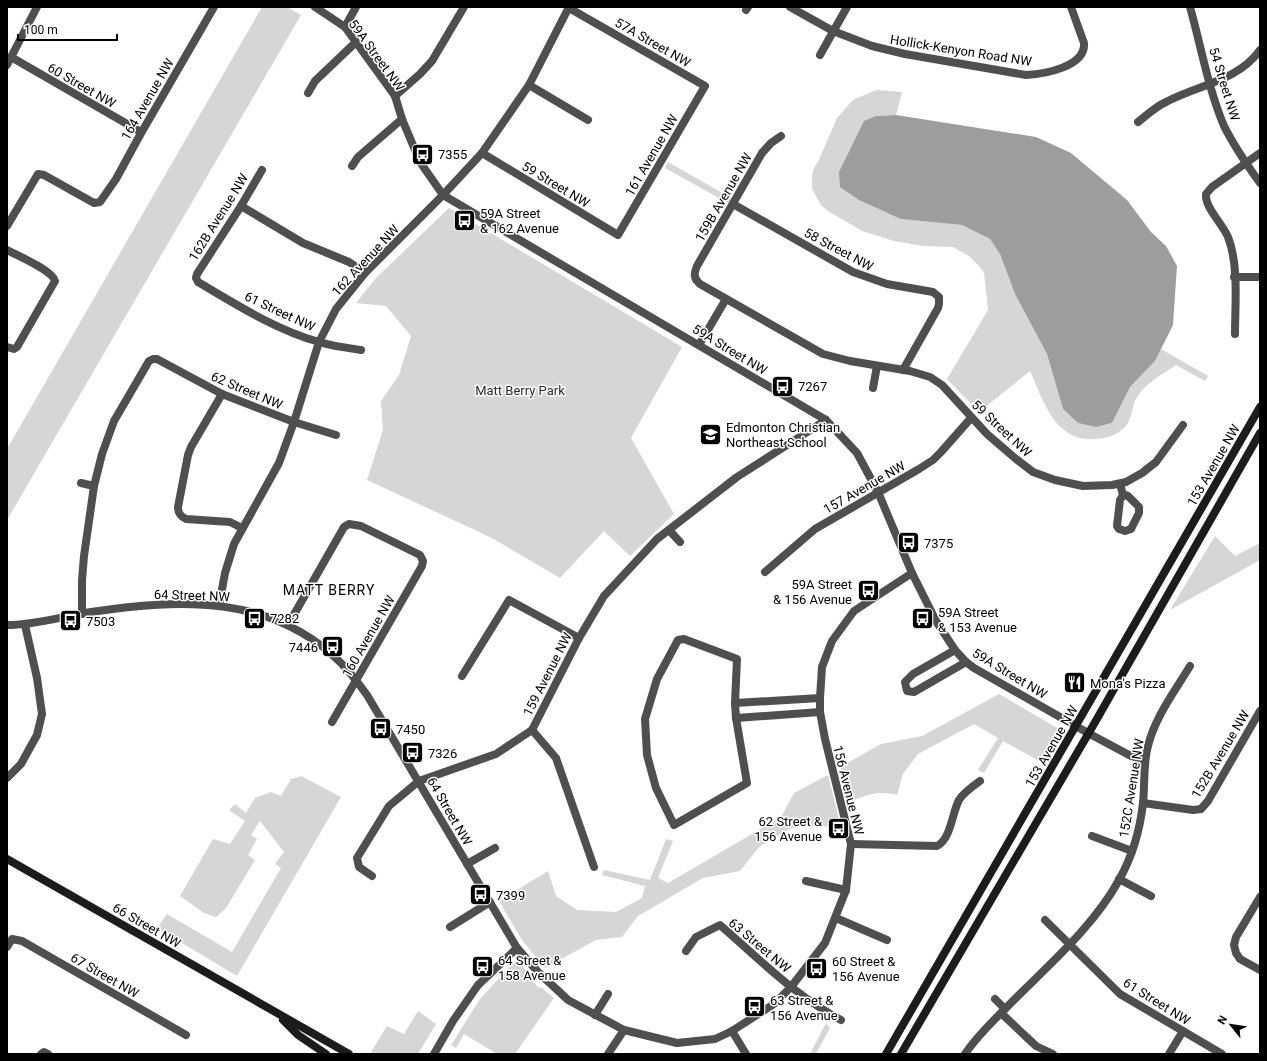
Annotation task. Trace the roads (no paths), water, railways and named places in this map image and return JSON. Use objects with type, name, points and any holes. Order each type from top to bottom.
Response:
[{"type":"main road","name":"153 Avenue NW","points":[[886,1054],[1260,407]]},
{"type":"main road","name":"153 Avenue NW","points":[[900,1054],[1088,733],[1260,434]]},
{"type":"main road","name":"66 Street NW","points":[[7,859],[349,1054]]},
{"type":"main road","name":"66 Street NW","points":[[275,1012],[298,1035],[326,1054]]},
{"type":"street","points":[[7,65],[37,7]]},
{"type":"street","name":"164 Avenue NW","points":[[7,226],[38,174],[44,175],[94,203],[100,202],[116,179],[214,7]]},
{"type":"street","name":"59A Street NW","points":[[315,7],[345,27],[395,96],[402,119],[420,162],[443,196],[826,420],[857,453],[878,492],[912,572],[936,621],[955,650],[966,662],[1088,733],[1131,756],[1146,760]]},
{"type":"street","points":[[345,27],[356,7]]},
{"type":"street","points":[[395,96],[432,61],[464,7]]},
{"type":"street","name":"Hollick-Kenyon Road NW","points":[[790,7],[833,31],[872,46],[906,54],[1018,74],[1040,74],[1063,67],[1075,60],[1083,51],[1083,39],[1072,7]]},
{"type":"street","points":[[820,55],[847,7]]},
{"type":"street","name":"54 Street NW","points":[[1190,7],[1210,84],[1225,126],[1245,163],[1260,183]]},
{"type":"street","name":"162 Avenue NW","points":[[219,606],[229,558],[234,544],[279,463],[294,422],[319,342],[336,309],[365,273],[443,196],[482,153],[529,85],[569,8]]},
{"type":"street","name":"57A Street NW","points":[[569,8],[705,86]]},
{"type":"street","points":[[308,93],[315,81],[356,42]]},
{"type":"street","points":[[1138,122],[1166,102],[1224,78],[1245,66],[1260,50]]},
{"type":"street","name":"60 Street NW","points":[[11,57],[142,132]]},
{"type":"street","points":[[529,85],[588,120]]},
{"type":"street","name":"161 Avenue NW","points":[[618,236],[705,86]]},
{"type":"street","points":[[352,166],[358,157],[402,119]]},
{"type":"street","name":"159B Avenue NW","points":[[695,277],[694,274],[697,266],[762,153],[771,143],[781,136]]},
{"type":"street","name":"59 Street NW","points":[[482,153],[618,236]]},
{"type":"street","points":[[1235,334],[1233,255],[1230,243],[1222,226],[1206,201],[1206,194],[1212,187],[1260,153]]},
{"type":"street","name":"162B Avenue NW","points":[[196,278],[197,274],[241,206],[262,170]]},
{"type":"street","name":"58 Street NW","points":[[733,204],[853,272],[887,284],[929,290],[935,293],[938,297],[938,308],[903,370]]},
{"type":"street","points":[[241,206],[303,243],[349,262],[365,273]]},
{"type":"street","points":[[7,250],[46,271],[54,278],[55,281],[17,347],[10,348]]},
{"type":"street","name":"59 Street NW","points":[[695,277],[700,284],[823,354],[923,374],[936,380],[971,418],[1021,464],[1040,475],[1063,483],[1083,486],[1120,484],[1142,473],[1156,462],[1183,425]]},
{"type":"street","points":[[1234,277],[1260,277]]},
{"type":"street","name":"61 Street NW","points":[[196,278],[198,282],[241,308],[280,328],[319,342],[361,350]]},
{"type":"street","points":[[699,345],[726,299]]},
{"type":"street","name":"62 Street NW","points":[[94,486],[102,454],[114,421],[146,365],[153,359],[162,361],[222,394],[294,422],[336,435]]},
{"type":"street","points":[[873,388],[877,366]]},
{"type":"street","points":[[222,394],[188,454],[178,512],[181,516],[191,521],[230,522],[242,528]]},
{"type":"street","name":"157 Avenue NW","points":[[765,572],[814,529],[933,460],[971,418]]},
{"type":"street","name":"159 Avenue NW","points":[[372,876],[359,867],[358,858],[389,806],[419,781],[496,754],[532,730],[579,638],[604,596],[657,539],[737,477],[826,420]]},
{"type":"street","points":[[81,483],[94,486],[84,556],[82,614]]},
{"type":"street","points":[[1120,484],[1123,495]]},
{"type":"street","name":"160 Avenue NW","points":[[288,625],[344,527],[349,524],[361,526],[420,555],[423,561],[422,566],[332,722]]},
{"type":"street","points":[[669,530],[680,542]]},
{"type":"street","name":"156 Avenue NW","points":[[732,1031],[774,1004],[791,987],[826,943],[836,918],[846,890],[850,844],[820,712],[822,667],[832,641],[854,611],[912,572]]},
{"type":"street","points":[[462,676],[509,600],[579,638]]},
{"type":"street","name":"64 Street NW","points":[[7,625],[25,625],[82,614],[142,606],[191,604],[219,606],[260,614],[288,625],[317,642],[340,662],[356,680],[367,695],[419,781],[517,948],[538,972],[568,1000],[624,1030],[677,1043],[715,1039],[732,1031]]},
{"type":"street","points":[[7,778],[21,764],[37,735],[42,714],[37,678],[25,625]]},
{"type":"street","points":[[684,638],[737,659],[735,703],[736,718],[748,783],[674,825],[656,788],[647,756],[645,719],[657,679],[678,640],[684,638]]},
{"type":"street","points":[[955,650],[913,674],[905,682],[907,691],[914,692],[966,662]]},
{"type":"street","name":"152C Avenue NW","points":[[965,1054],[975,1040],[1085,928],[1098,913],[1119,879],[1132,851],[1137,833],[1143,802],[1148,744],[1156,725],[1190,666]]},
{"type":"street","points":[[735,703],[820,698]]},
{"type":"street","name":"152B Avenue NW","points":[[1143,802],[1193,810],[1201,809],[1208,800],[1260,711]]},
{"type":"street","points":[[736,718],[820,712]]},
{"type":"street","points":[[532,730],[556,758],[594,867]]},
{"type":"street","points":[[850,844],[937,846],[942,843],[960,800],[980,781]]},
{"type":"street","name":"152C Avenue NW","points":[[1092,836],[1132,851]]},
{"type":"street","name":"64 Street NW","points":[[467,864],[495,848]]},
{"type":"street","points":[[1119,879],[1151,896]]},
{"type":"street","points":[[806,881],[846,890]]},
{"type":"street","points":[[1260,897],[1236,937],[1234,949],[1240,959],[1260,970]]},
{"type":"street","points":[[450,926],[490,902]]},
{"type":"street","points":[[836,918],[887,940]]},
{"type":"street","points":[[1045,920],[1069,944]]},
{"type":"street","name":"63 Street NW","points":[[686,951],[696,937],[720,925],[791,987],[820,1009],[841,1020]]},
{"type":"street","name":"67 Street NW","points":[[7,947],[12,939],[22,941],[186,1035]]},
{"type":"street","name":"61 Street NW","points":[[1069,944],[1120,994],[1222,1054]]},
{"type":"street","points":[[434,1054],[453,1020],[478,985],[517,948]]},
{"type":"street","points":[[595,1015],[608,994]]},
{"type":"street","points":[[995,999],[1003,1011],[1036,1046],[1053,1054]]},
{"type":"street","points":[[608,1054],[624,1030]]},
{"type":"street","points":[[732,1031],[746,1054]]},
{"type":"street","points":[[1169,1054],[1183,1031]]},
{"type":"place","name":"7355","points":[[422,154]]},
{"type":"place","name":"59A Street & 162 Avenue","points":[[464,220]]},
{"type":"place","name":"7267","points":[[783,386]]},
{"type":"place","name":"Edmonton Christian Northeast School","points":[[711,434]]},
{"type":"place","name":"7375","points":[[908,543]]},
{"type":"place","name":"59A Street & 156 Avenue","points":[[868,591]]},
{"type":"place","name":"7282","points":[[255,618]]},
{"type":"place","name":"59A Street & 153 Avenue","points":[[923,619]]},
{"type":"place","name":"7503","points":[[71,621]]},
{"type":"place","name":"7446","points":[[333,647]]},
{"type":"place","name":"Mona's Pizza","points":[[1074,683]]},
{"type":"place","name":"7450","points":[[380,729]]},
{"type":"place","name":"7326","points":[[412,753]]},
{"type":"place","name":"62 Street & 156 Avenue","points":[[838,828]]},
{"type":"place","name":"7399","points":[[481,895]]},
{"type":"place","name":"64 Street & 158 Avenue","points":[[482,967]]},
{"type":"place","name":"60 Street & 156 Avenue","points":[[816,968]]},
{"type":"place","name":"63 Street & 156 Avenue","points":[[754,1007]]},
{"type":"district","name":"MATT BERRY","points":[[329,590]]},
{"type":"park label","name":"Matt Berry Park","points":[[520,390]]}]
